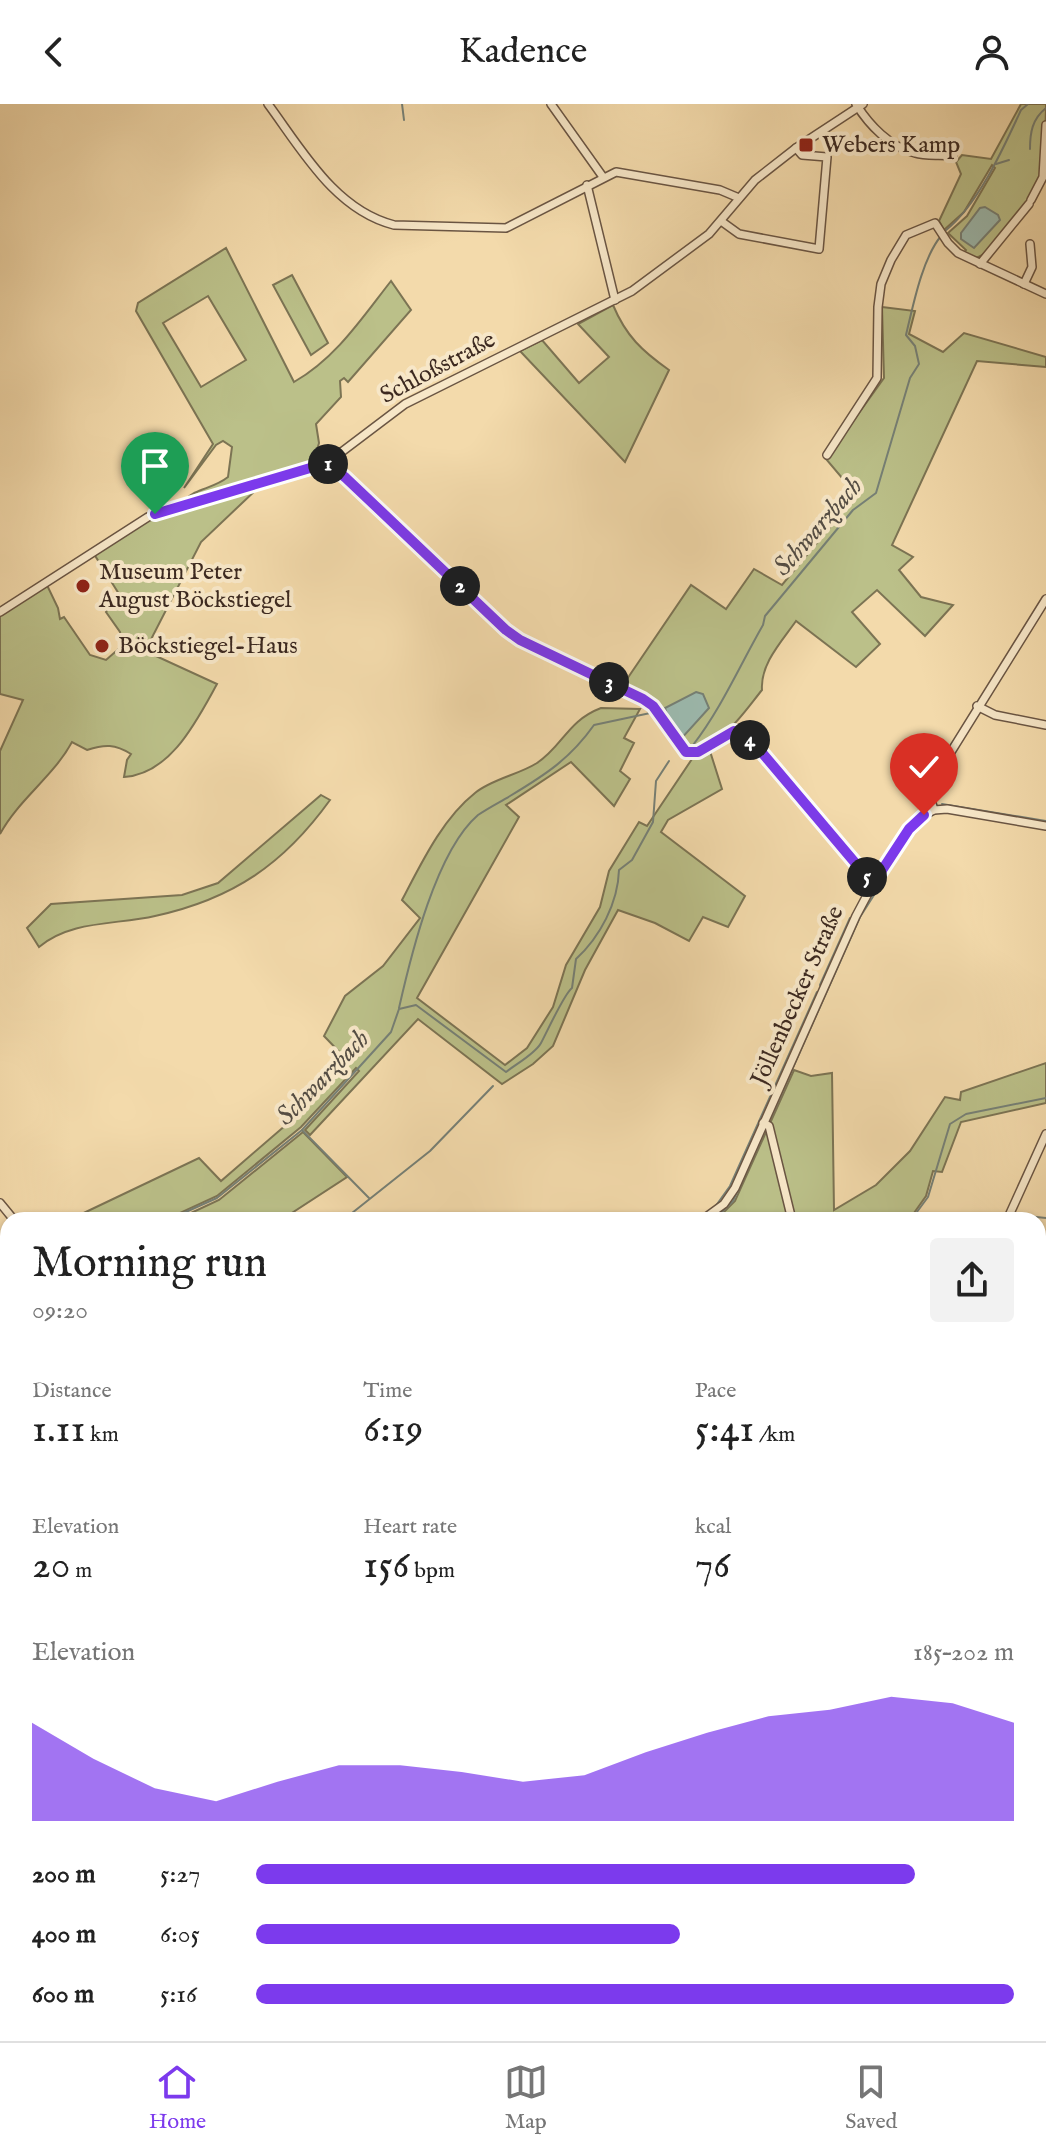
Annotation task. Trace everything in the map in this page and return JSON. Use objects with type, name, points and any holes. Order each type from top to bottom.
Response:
[{"type":"street","points":[[268,104],[327,182],[365,215],[394,225],[506,228],[603,177],[624,172],[720,190],[739,198]]},
{"type":"street","points":[[551,104],[603,177]]},
{"type":"street","points":[[859,105],[881,134],[904,149],[916,154],[953,156]]},
{"type":"street","name":"Schloßstraße","points":[[0,612],[56,573],[164,510],[327,463],[405,404],[615,300],[679,259],[721,221],[755,180],[859,105]]},
{"type":"street","points":[[980,264],[1030,202],[1043,177],[1046,125]]},
{"type":"street","points":[[721,221],[739,234],[819,249],[827,157],[802,155],[796,148]]},
{"type":"street","points":[[587,185],[615,300]]},
{"type":"street","points":[[827,455],[877,378],[881,284],[895,250],[906,235],[930,222],[935,223],[958,253],[1046,294]]},
{"type":"street","points":[[1024,284],[1032,267],[1030,244]]},
{"type":"street","points":[[327,463],[506,630],[520,640],[631,692],[656,711],[686,752],[698,752],[734,731],[753,742],[873,884]]},
{"type":"street","points":[[1046,599],[977,706],[936,776],[930,797],[934,810],[957,810],[1046,826]]},
{"type":"street","points":[[977,706],[995,715],[1046,725]]},
{"type":"street","name":"Jöllenbecker Straße","points":[[716,1212],[729,1197],[873,884],[916,820],[934,810]]},
{"type":"street","points":[[763,1123],[769,1126],[775,1145],[790,1212]]},
{"type":"street","points":[[1011,1212],[1046,1134]]},
{"type":"green space","points":[[1021,104],[1046,104],[1041,173],[1028,200],[1002,237],[973,259],[963,254],[966,250],[948,233],[967,216],[995,168],[992,165],[964,212],[944,230],[939,221],[961,174],[956,162],[962,155],[991,159]]},
{"type":"green space","points":[[226,248],[294,382],[336,349],[391,281],[411,310],[348,382],[344,378],[340,381],[341,397],[316,424],[319,443],[315,457],[333,451],[334,455],[281,474],[185,500],[228,477],[232,447],[223,441],[216,445],[184,488],[213,444],[136,311],[138,303]],"holes":[[[208,296],[246,360],[201,387],[163,323]]]},
{"type":"green space","points":[[292,275],[328,343],[311,355],[273,285]]},
{"type":"green space","points":[[613,305],[623,326],[636,342],[669,370],[625,462],[520,351],[542,340],[579,383],[609,357],[578,324]]},
{"type":"green space","points":[[882,307],[915,311],[909,334],[943,352],[964,333],[1046,357],[1046,367],[977,361],[892,545],[913,557],[899,570],[921,597],[953,605],[925,636],[877,590],[852,612],[880,644],[856,667],[796,621],[768,662],[762,690],[739,719],[709,744],[686,749],[656,705],[625,686],[625,682],[691,585],[726,609],[754,569],[782,585],[836,520],[834,513],[854,492],[826,459],[884,378]]},
{"type":"green space","points":[[259,487],[201,542],[145,651],[217,684],[181,743],[156,766],[141,774],[124,777],[131,754],[110,746],[87,750],[72,742],[0,834],[0,751],[23,700],[0,694],[0,616],[46,583],[60,619],[64,617],[90,655],[106,660],[122,646],[120,632],[106,612],[119,594],[94,554],[148,520],[184,506]]},
{"type":"green space","points":[[601,708],[640,709],[624,738],[634,743],[620,771],[630,779],[614,806],[571,762],[506,805],[519,817],[417,998],[505,1065],[527,1048],[553,1007],[566,965],[600,907],[609,871],[639,822],[647,826],[692,759],[709,748],[722,789],[668,820],[661,832],[745,896],[728,927],[703,917],[689,941],[655,923],[618,910],[585,970],[553,1046],[533,1064],[502,1084],[418,1019],[310,1135],[305,1130],[359,1071],[356,1068],[301,1127],[217,1196],[182,1212],[86,1212],[199,1158],[221,1181],[294,1118],[349,1062],[324,1036],[345,996],[383,966],[420,918],[402,900],[442,829],[475,793],[537,763],[590,713]]},
{"type":"green space","points":[[321,795],[330,800],[294,843],[254,876],[209,900],[155,916],[79,928],[52,938],[39,947],[27,928],[51,904],[182,895],[218,883]]},
{"type":"green space","points":[[1046,1063],[1046,1103],[961,1122],[942,1172],[933,1171],[926,1196],[915,1212],[724,1212],[735,1201],[794,1070],[811,1076],[832,1073],[834,1210],[876,1185],[910,1151],[945,1097],[960,1100],[961,1092]]},
{"type":"green space","points":[[303,1132],[347,1177],[293,1212],[193,1212],[219,1200]]},
{"type":"water","points":[[985,207],[998,215],[1000,220],[974,248],[961,239],[961,233],[980,208]]},
{"type":"water","points":[[696,692],[703,694],[709,708],[681,739],[669,721],[665,708]]},
{"type":"waterway","points":[[402,104],[404,120]]},
{"type":"waterway","name":"Schwarzbach","points":[[945,231],[979,192],[1021,110],[1028,104]]},
{"type":"waterway","points":[[1030,149],[1033,127],[1046,108]]},
{"type":"waterway","points":[[996,164],[1009,160]]},
{"type":"waterway","name":"Schwarzbach","points":[[686,746],[693,745],[713,717],[765,616],[853,510],[876,493],[910,378],[919,364],[915,346],[906,335],[915,297],[928,257],[941,236]]},
{"type":"waterway","points":[[399,1008],[427,905],[463,831],[478,815],[556,765],[594,725],[655,712]]},
{"type":"waterway","name":"Schwarzbach","points":[[186,1212],[217,1198],[302,1130],[391,1032],[399,1009],[416,1005],[506,1072],[534,1051],[572,988],[576,959],[606,919],[615,895],[619,870],[632,860],[653,822],[656,781],[669,761]]},
{"type":"waterway","points":[[942,804],[1046,821]]},
{"type":"waterway","points":[[879,868],[905,826],[920,811]]},
{"type":"waterway","points":[[771,1117],[860,917],[918,826]]},
{"type":"waterway","points":[[820,985],[850,918]]},
{"type":"waterway","points":[[715,1207],[730,1186],[817,992]]},
{"type":"waterway","points":[[353,1212],[430,1151],[493,1086]]},
{"type":"waterway","points":[[917,1212],[928,1197],[950,1124],[966,1114],[1046,1098]]},
{"type":"waterway","points":[[302,1130],[369,1198]]},
{"type":"waterway","points":[[721,1212],[733,1201],[763,1134]]},
{"type":"place","name":"Webers Kamp","points":[[806,145]]},
{"type":"place","name":"Museum Peter August Böckstiegel","points":[[83,586]]},
{"type":"place","name":"Böckstiegel-Haus","points":[[102,646]]},
{"type":"route","points":[[155,514],[327,463],[506,630],[520,640],[643,699],[653,706],[686,752],[698,752],[729,732],[743,734],[768,758],[873,884],[909,829],[924,815]]}]
